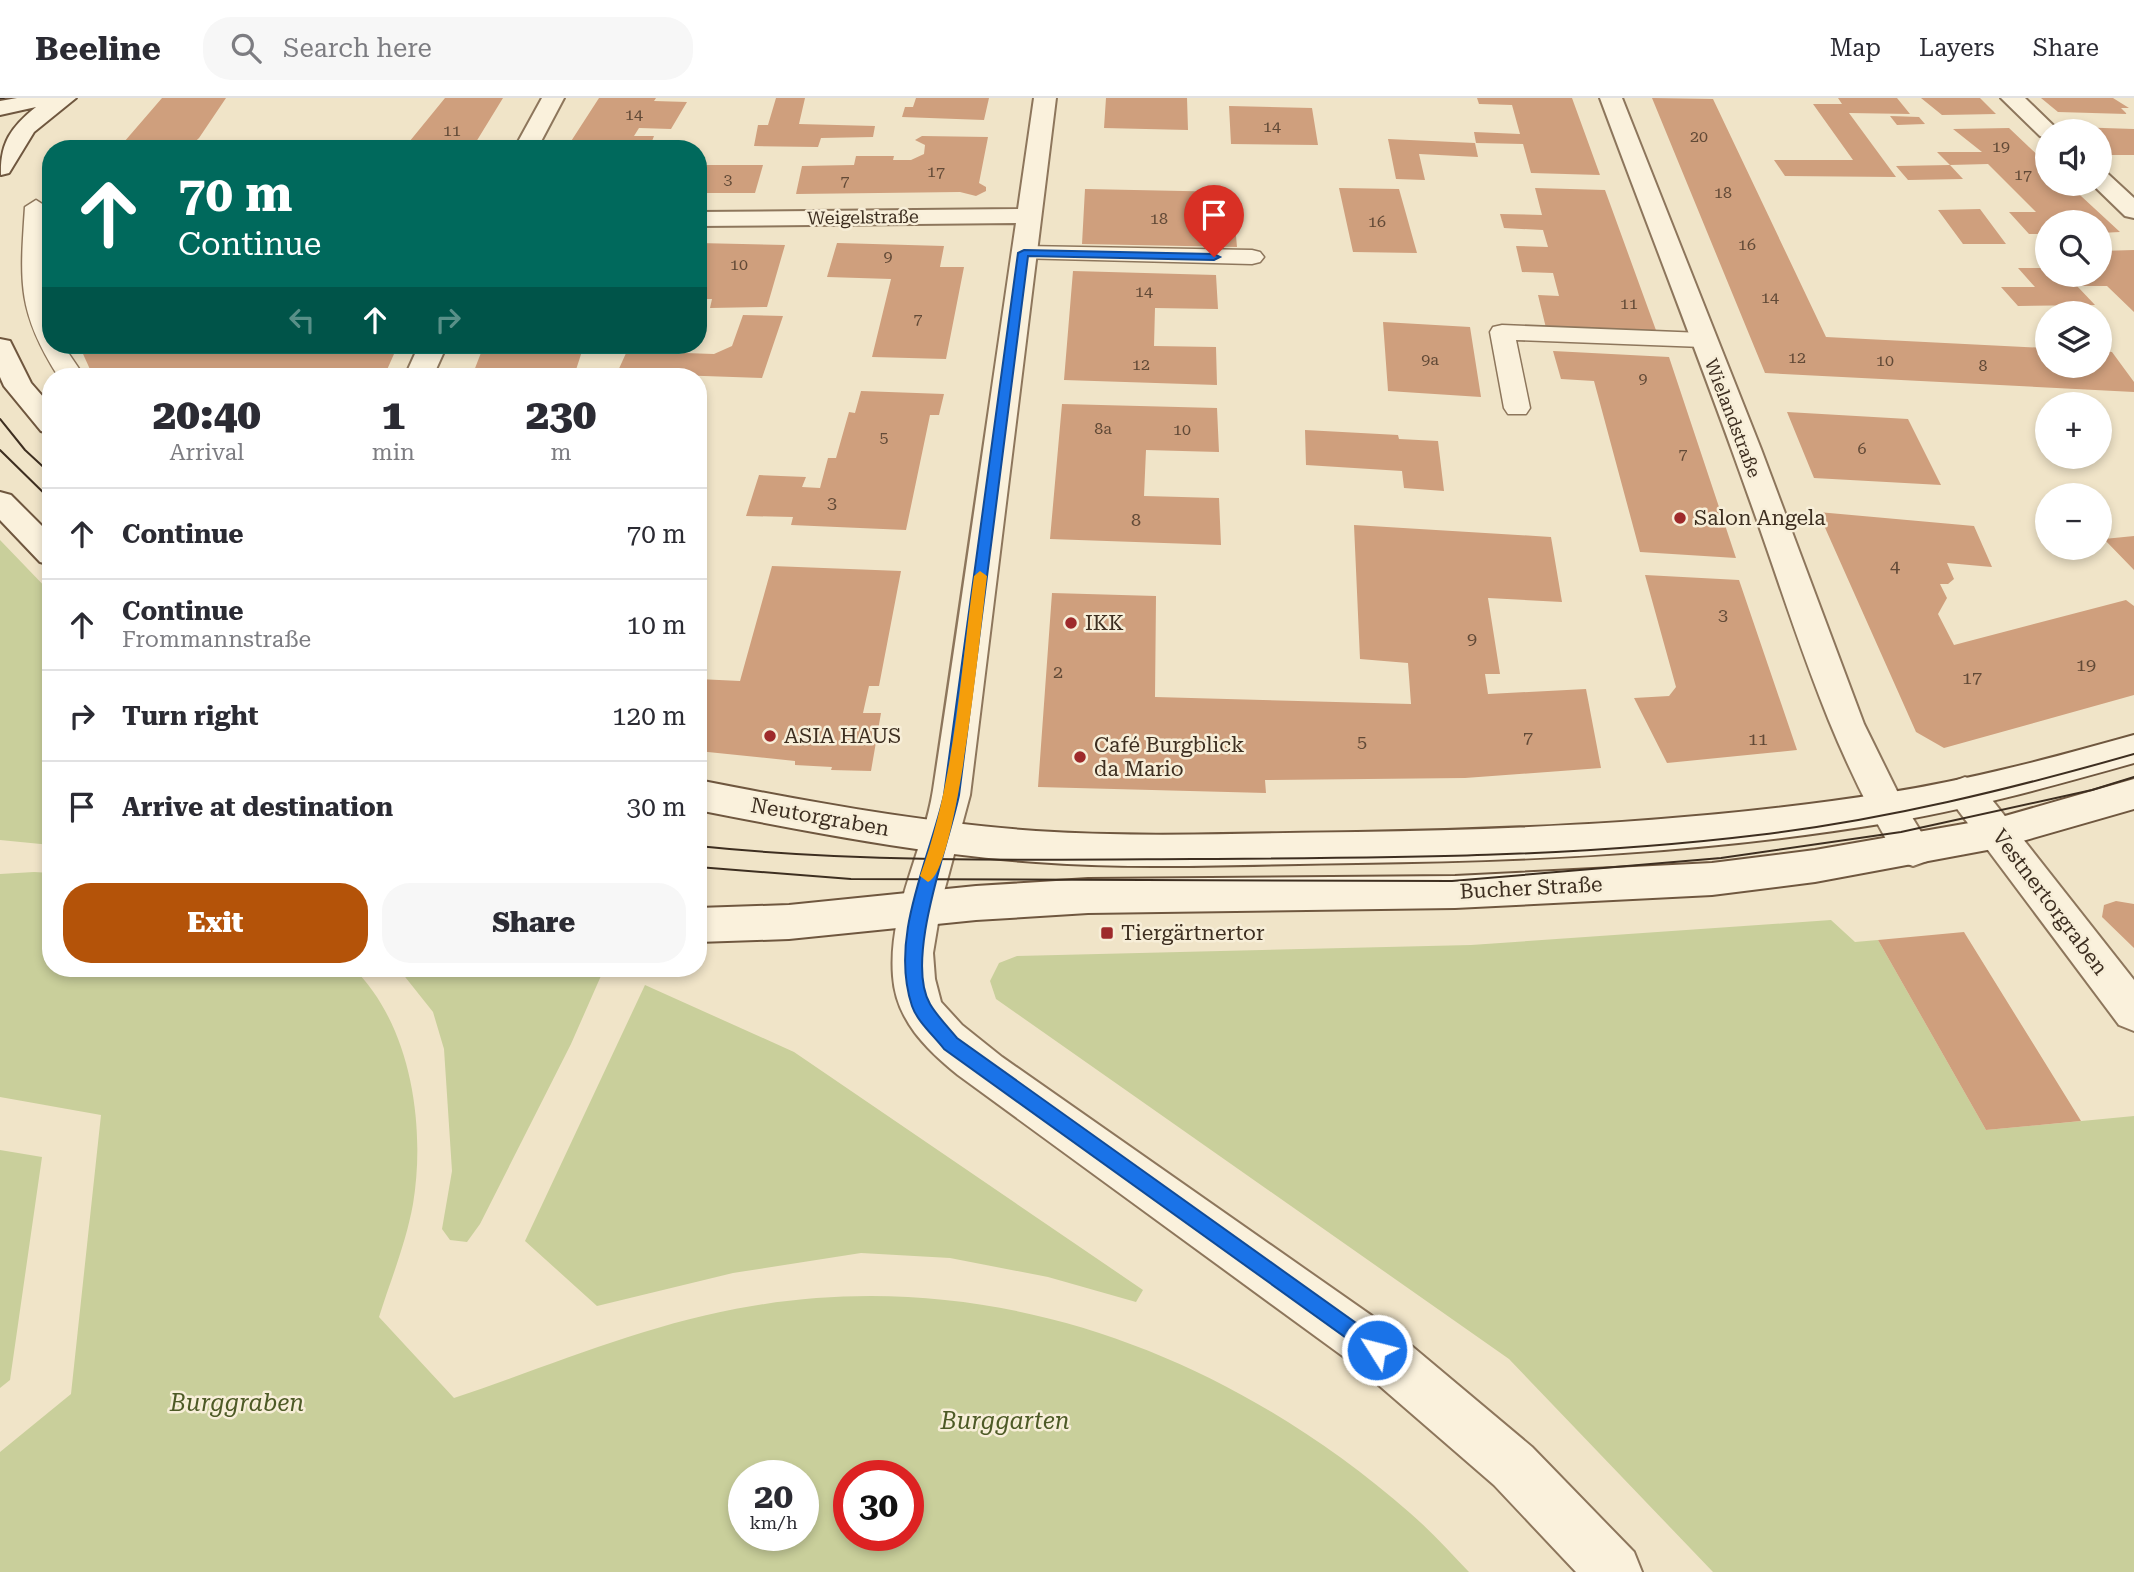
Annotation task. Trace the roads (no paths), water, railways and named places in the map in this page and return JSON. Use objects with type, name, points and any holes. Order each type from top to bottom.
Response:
[{"type":"street","points":[[0,102],[5,98]]},
{"type":"street","points":[[0,108],[50,98]]},
{"type":"street","points":[[1,191],[0,167],[17,136],[35,118],[65,98]]},
{"type":"street","points":[[530,140],[553,98]]},
{"type":"street","points":[[1045,98],[951,795],[942,838],[920,908],[914,957],[920,1005],[951,1043],[1377,1350],[1513,1466],[1614,1572]]},
{"type":"street","name":"Wielandstraße","points":[[1611,98],[1764,497],[1843,718],[1886,808],[1913,850]]},
{"type":"street","points":[[2012,98],[2035,119]]},
{"type":"street","points":[[2112,190],[2134,211]]},
{"type":"street","name":"Weigelstraße","points":[[707,219],[1028,216]]},
{"type":"street","points":[[0,347],[18,386],[42,414]]},
{"type":"street","points":[[0,502],[42,545]]},
{"type":"street","name":"Bucher Straße","points":[[942,838],[1001,845],[1086,849],[1505,845],[1686,833],[1886,808],[1965,792],[2134,749]]},
{"type":"street","name":"Vestnertorgraben","points":[[1965,792],[2134,1012]]},
{"type":"street","name":"Bucher Straße","points":[[920,908],[1088,897],[1455,892],[1712,879],[1913,850],[1998,833],[2134,794]]},
{"type":"street","name":"Neutorgraben","points":[[707,797],[942,838]]},
{"type":"street","points":[[707,925],[779,923],[920,908]]},
{"type":"lane","points":[[36,207],[32,295],[42,328]]},
{"type":"lane","points":[[1024,253],[1252,257]]},
{"type":"lane","points":[[1517,408],[1502,332],[1703,340]]},
{"type":"tram line","points":[[0,419],[25,450],[42,466]]},
{"type":"tram line","points":[[0,450],[42,491]]},
{"type":"tram line","points":[[707,847],[883,858],[1006,860],[1404,857],[1617,848],[1758,835],[1853,821],[1994,791],[2134,754]]},
{"type":"tram line","points":[[707,868],[851,879],[1452,881],[1721,858],[1901,832],[2092,790],[2134,777]]},
{"type":"place","name":"Salon Angela","points":[[1680,518]]},
{"type":"place","name":"IKK","points":[[1071,623]]},
{"type":"place","name":"ASIA HAUS","points":[[770,736]]},
{"type":"place","name":"Café Burgblick da Mario","points":[[1080,757]]},
{"type":"place","name":"Tiergärtnertor","points":[[1107,933]]},
{"type":"park label","name":"Burggraben","points":[[237,1403]]},
{"type":"park label","name":"Burggarten","points":[[1005,1421]]}]
